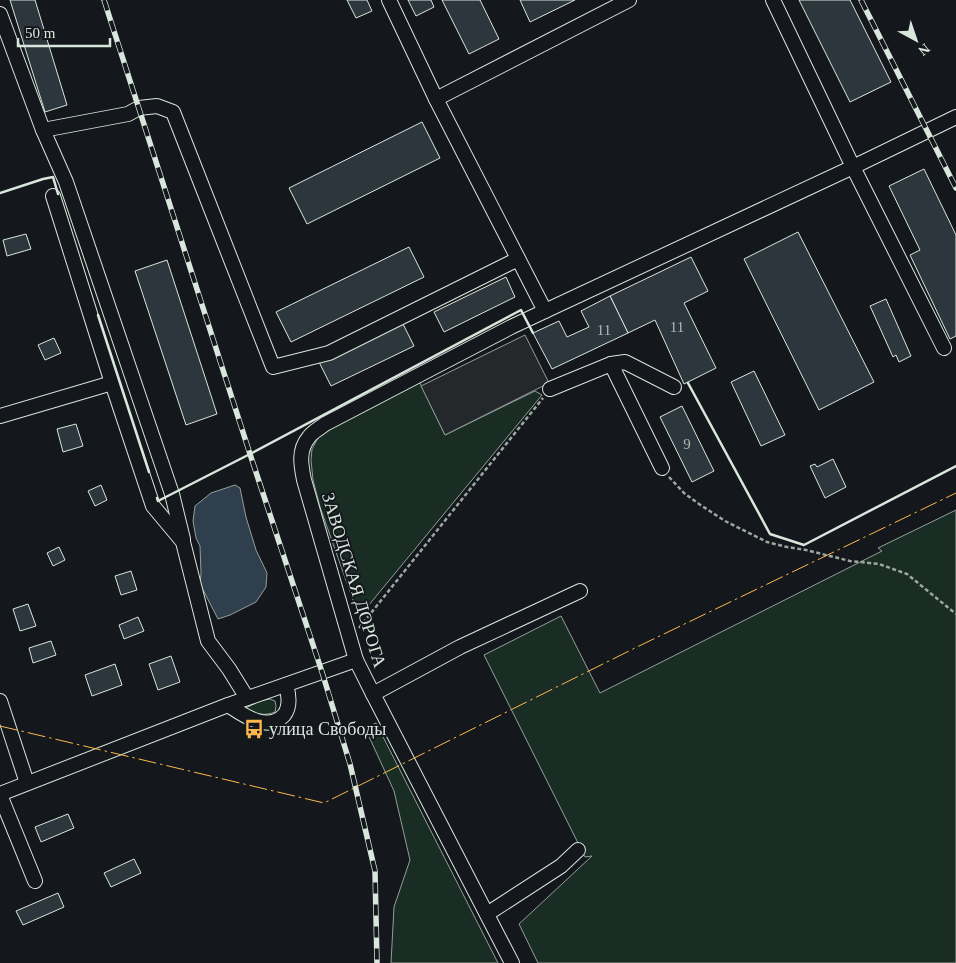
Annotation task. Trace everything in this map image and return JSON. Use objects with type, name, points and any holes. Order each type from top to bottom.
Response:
[{"type":"street","points":[[389,0],[436,98],[545,311]]},
{"type":"street","points":[[436,98],[629,0]]},
{"type":"street","points":[[773,0],[944,348]]},
{"type":"street","points":[[0,14],[42,130],[66,182],[172,494],[208,641],[229,669],[246,698]]},
{"type":"street","points":[[42,130],[128,114],[139,108],[157,106],[173,112],[273,367],[329,353],[518,259]]},
{"type":"street","name":"ЗАВОДСКАЯ ДОРОГА","points":[[512,963],[356,660],[301,466],[302,449],[309,435],[325,424],[512,326],[854,167],[956,117]]},
{"type":"street","points":[[53,196],[153,506],[183,542]]},
{"type":"street","points":[[550,390],[611,364],[625,362],[674,388]]},
{"type":"street","points":[[611,364],[662,468]]},
{"type":"street","points":[[0,416],[112,383]]},
{"type":"street","points":[[373,694],[460,647],[580,591]]},
{"type":"street","points":[[35,881],[0,795],[246,698],[356,660]]},
{"type":"street","points":[[228,705],[241,714],[257,721],[269,723],[278,720],[286,713],[289,694],[286,685]]},
{"type":"street","points":[[0,701],[27,783]]},
{"type":"street","points":[[487,914],[561,866],[578,850]]},
{"type":"path","points":[[350,640],[550,390]]},
{"type":"path","points":[[662,468],[684,493],[699,504],[725,521],[767,542],[850,561],[879,564],[907,574],[956,614]]},
{"type":"green space","points":[[419,381],[445,435],[535,391],[542,395],[359,617],[320,507],[313,480],[312,449],[318,438],[329,427]]},
{"type":"green space","points":[[956,510],[956,963],[538,963],[519,924],[592,856],[585,857],[484,655],[561,616],[600,693],[882,551],[878,548]]},
{"type":"green space","points":[[270,699],[275,701],[275,712],[260,714],[246,708],[259,701]]},
{"type":"green space","points":[[376,723],[498,963],[391,963],[394,907],[410,860],[394,791],[365,728]]},
{"type":"shaded area","points":[[525,335],[549,383],[445,435],[421,386]]},
{"type":"water","points":[[235,485],[240,488],[256,550],[267,573],[266,587],[256,602],[218,619],[200,584],[200,546],[196,538],[193,521],[195,506],[211,493]]},
{"type":"building","points":[[10,0],[35,0],[67,105],[45,112]]},
{"type":"building","points":[[347,0],[367,0],[372,11],[356,18]]},
{"type":"building","points":[[408,0],[431,0],[434,7],[416,16]]},
{"type":"building","points":[[442,0],[480,0],[499,39],[469,54]]},
{"type":"building","points":[[520,0],[575,0],[530,22]]},
{"type":"building","points":[[799,0],[850,0],[891,82],[850,102]]},
{"type":"building","points":[[422,122],[440,158],[307,224],[289,188]]},
{"type":"building","points":[[924,169],[956,235],[956,336],[950,339],[910,255],[920,250],[889,186]]},
{"type":"building","points":[[798,232],[874,382],[819,410],[744,259]]},
{"type":"building","points":[[26,234],[31,249],[7,256],[3,240]]},
{"type":"building","points":[[409,247],[424,277],[291,342],[276,312]]},
{"type":"building","points":[[691,257],[708,291],[684,303],[716,368],[684,384],[655,320],[628,333],[610,296]]},
{"type":"building","points":[[167,260],[217,414],[186,425],[135,271]]},
{"type":"building","points":[[506,277],[515,297],[444,332],[434,312]]},
{"type":"building","points":[[610,296],[628,333],[552,369],[533,333],[559,321],[567,337],[589,327],[581,311]]},
{"type":"building","points":[[886,299],[911,356],[899,362],[896,355],[893,357],[870,306]]},
{"type":"building","points":[[402,322],[414,346],[331,386],[319,362]]},
{"type":"building","points":[[54,338],[61,353],[45,360],[38,345]]},
{"type":"building","points":[[754,371],[785,435],[761,446],[731,382]]},
{"type":"building","points":[[682,406],[714,471],[692,482],[660,417]]},
{"type":"building","points":[[76,424],[83,446],[63,452],[57,429]]},
{"type":"building","points":[[833,459],[846,487],[825,498],[810,466],[815,464],[817,467]]},
{"type":"building","points":[[101,485],[107,500],[95,506],[88,491]]},
{"type":"building","points":[[59,547],[65,560],[53,566],[47,553]]},
{"type":"building","points":[[131,571],[137,590],[121,595],[115,576]]},
{"type":"building","points":[[28,604],[36,626],[20,631],[13,609]]},
{"type":"building","points":[[138,617],[144,631],[124,639],[119,625]]},
{"type":"building","points":[[51,641],[56,655],[33,663],[29,648]]},
{"type":"building","points":[[171,656],[180,682],[158,690],[149,664]]},
{"type":"building","points":[[115,664],[122,685],[92,696],[85,675]]},
{"type":"building","points":[[68,814],[74,828],[41,842],[35,827]]},
{"type":"building","points":[[134,859],[141,873],[111,887],[104,873]]},
{"type":"building","points":[[58,893],[64,907],[23,925],[16,911]]},
{"type":"railway","points":[[104,0],[322,672],[350,764],[375,871],[377,963]]},
{"type":"railway","points":[[861,0],[956,188]]},
{"type":"wall","points":[[0,193],[53,177],[58,194]]},
{"type":"wall","points":[[157,498],[158,501],[250,454],[521,310],[533,333]]},
{"type":"wall","points":[[98,315],[149,472]]},
{"type":"wall","points":[[688,383],[770,534],[804,545],[956,466]]},
{"type":"power","points":[[0,726],[324,803],[639,646],[956,493]]},
{"type":"place","name":"улица Свободы","points":[[254,729]]}]
